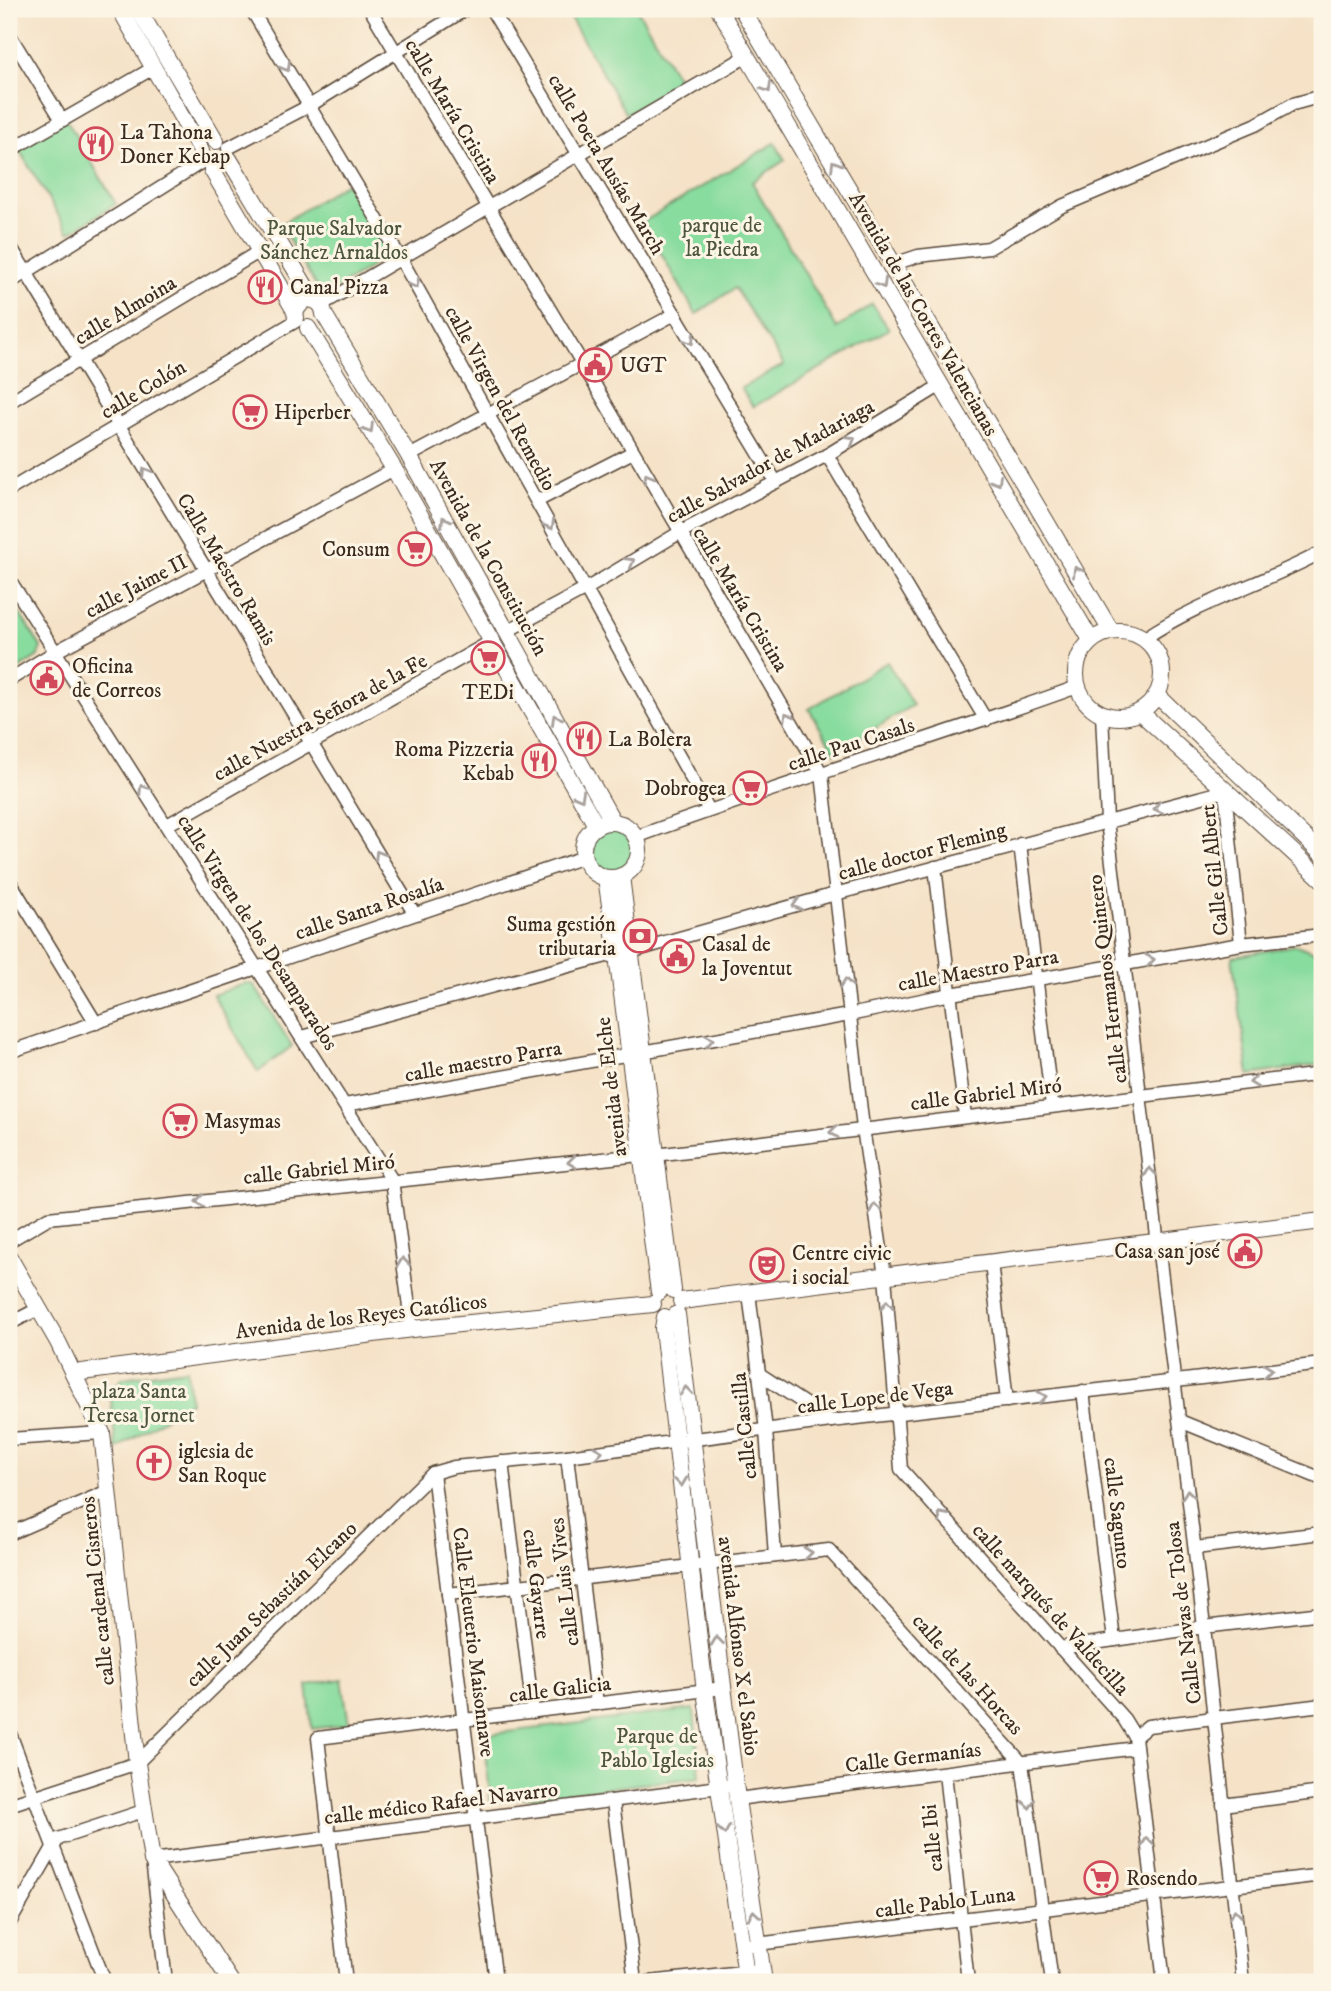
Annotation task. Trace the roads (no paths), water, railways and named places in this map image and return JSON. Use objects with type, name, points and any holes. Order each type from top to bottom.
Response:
[{"type":"street","name":"Avenida de la Constitución","points":[[120,9],[155,67],[205,161],[300,320],[394,469],[595,827]]},
{"type":"street","name":"Avenida de la Constitución","points":[[138,9],[409,456],[613,822]]},
{"type":"street","name":"calle Virgen del Remedio","points":[[251,9],[401,259],[709,810]]},
{"type":"street","name":"calle María Cristina","points":[[370,9],[582,363],[822,774],[863,1128],[885,1276]]},
{"type":"street","points":[[205,161],[207,144],[224,150],[309,106],[466,9]]},
{"type":"street","name":"calle Poeta Ausías March","points":[[491,9],[776,482]]},
{"type":"street","name":"Avenida de las Cortes Valencianas","points":[[719,9],[1091,640]]},
{"type":"street","name":"Avenida de las Cortes Valencianas","points":[[742,9],[1111,631]]},
{"type":"street","points":[[9,34],[62,120]]},
{"type":"street","points":[[320,306],[747,56]]},
{"type":"street","points":[[9,151],[155,67]]},
{"type":"street","points":[[894,264],[918,256],[989,248],[1062,206],[1255,125],[1293,104],[1322,96]]},
{"type":"street","points":[[205,161],[222,169],[224,150]]},
{"type":"street","points":[[9,283],[205,161]]},
{"type":"street","name":"Calle Maestro Ramis","points":[[9,244],[414,913]]},
{"type":"street","name":"calle Almoina","points":[[9,402],[260,251]]},
{"type":"street","points":[[304,300],[320,306],[317,326],[300,320],[304,300]]},
{"type":"street","points":[[409,456],[675,314]]},
{"type":"street","name":"calle Colón","points":[[9,490],[300,320]]},
{"type":"street","name":"calle Salvador de Madariaga","points":[[507,631],[586,589],[679,533],[827,455],[941,386]]},
{"type":"street","points":[[537,501],[633,452]]},
{"type":"street","points":[[827,455],[986,720]]},
{"type":"street","name":"calle Jaime II","points":[[9,680],[55,652],[394,469]]},
{"type":"street","points":[[1145,638],[1173,620],[1322,552]]},
{"type":"street","name":"calle Virgen de los Desamparados","points":[[9,579],[392,1180],[412,1329]]},
{"type":"street","points":[[1111,631],[1134,633],[1145,638],[1160,659],[1161,684],[1157,695],[1140,712],[1128,716],[1115,717],[1091,708],[1077,687],[1075,674],[1082,650],[1091,640],[1111,631]]},
{"type":"street","name":"calle Nuestra Señora de la Fe","points":[[167,825],[492,641]]},
{"type":"street","name":"calle Pau Casals","points":[[636,837],[1077,687]]},
{"type":"street","points":[[1157,695],[1322,854]]},
{"type":"street","points":[[1140,712],[1322,879]]},
{"type":"street","name":"calle Hermanos Quintero","points":[[1102,714],[1107,821],[1158,1240]]},
{"type":"street","name":"calle doctor Fleming","points":[[302,1037],[1225,791]]},
{"type":"street","name":"Calle Gil Albert","points":[[1225,791],[1241,944]]},
{"type":"street","points":[[613,822],[629,828],[636,837],[639,851],[632,869],[614,877],[592,871],[584,857],[585,840],[595,827],[613,822]]},
{"type":"street","points":[[1020,844],[1052,1106]]},
{"type":"street","name":"calle Santa Rosalía","points":[[9,1052],[584,857]]},
{"type":"street","points":[[935,867],[965,1116]]},
{"type":"street","name":"avenida de Elche","points":[[614,877],[668,1303]]},
{"type":"street","points":[[9,880],[96,1023]]},
{"type":"street","name":"calle Maestro Parra","points":[[635,1054],[849,1015],[951,993],[1241,944],[1322,935]]},
{"type":"street","name":"calle maestro Parra","points":[[345,1105],[635,1054]]},
{"type":"street","name":"calle Gabriel Miró","points":[[9,1241],[48,1218],[648,1155],[1322,1074]]},
{"type":"street","name":"Avenida de los Reyes Católicos","points":[[74,1373],[412,1329],[668,1303],[1322,1221]]},
{"type":"street","name":"Calle Navas de Tolosa","points":[[1158,1240],[1243,1982]]},
{"type":"street","name":"calle cardenal Cisneros","points":[[9,1257],[74,1373],[102,1433],[137,1763],[152,1860]]},
{"type":"street","points":[[991,1262],[1007,1401]]},
{"type":"street","name":"calle marqués de Valdecilla","points":[[885,1276],[901,1469],[1124,1719],[1136,1743],[1164,1982]]},
{"type":"street","name":"calle Castilla","points":[[749,1293],[766,1430],[775,1556]]},
{"type":"street","name":"avenida Alfonso X el Sabio","points":[[668,1303],[663,1328],[684,1440],[699,1566],[705,1691],[746,1977]]},
{"type":"street","points":[[9,1324],[38,1309]]},
{"type":"street","name":"calle Lope de Vega","points":[[433,1474],[454,1467],[567,1456],[831,1421],[1322,1364]]},
{"type":"street","points":[[758,1373],[831,1421]]},
{"type":"street","name":"calle Sagunto","points":[[1083,1391],[1114,1640]]},
{"type":"street","points":[[1180,1421],[1322,1479]]},
{"type":"street","points":[[9,1438],[102,1433]]},
{"type":"street","name":"calle Luis Vives","points":[[567,1456],[597,1704]]},
{"type":"street","name":"calle Gayarre","points":[[502,1462],[533,1712]]},
{"type":"street","name":"Calle Eleuterio Maisonnave","points":[[433,1474],[496,1982]]},
{"type":"street","name":"calle Juan Sebastián Elcano","points":[[137,1763],[433,1474]]},
{"type":"street","points":[[9,1534],[108,1492]]},
{"type":"street","points":[[1195,1548],[1322,1533]]},
{"type":"street","name":"calle de las Horcas","points":[[448,1594],[829,1550],[1022,1763],[1052,1982]]},
{"type":"street","name":"avenida Alfonso X el Sabio","points":[[699,1566],[723,1688],[763,1976]]},
{"type":"street","points":[[1060,1648],[1322,1613]]},
{"type":"street","name":"calle Galicia","points":[[329,1836],[318,1738],[723,1688]]},
{"type":"street","name":"Calle Germanías","points":[[736,1792],[945,1773],[1022,1763],[1136,1743],[1148,1726],[1322,1705]]},
{"type":"street","points":[[9,1731],[105,1982]]},
{"type":"street","points":[[9,1805],[137,1763]]},
{"type":"street","name":"calle Ibi","points":[[945,1773],[968,1982]]},
{"type":"street","name":"calle médico Rafael Navarro","points":[[152,1860],[718,1787],[736,1792]]},
{"type":"street","points":[[1223,1804],[1322,1792]]},
{"type":"street","points":[[613,1801],[635,1982]]},
{"type":"street","points":[[9,1924],[58,1839],[143,1811]]},
{"type":"street","points":[[329,1836],[346,1982]]},
{"type":"street","points":[[152,1860],[166,1982]]},
{"type":"street","points":[[152,1860],[231,1982]]},
{"type":"street","name":"calle Pablo Luna","points":[[741,1946],[1322,1875]]},
{"type":"street","points":[[9,1885],[20,1906]]},
{"type":"street","points":[[649,1982],[763,1976]]},
{"type":"place","name":"La Tahona Doner Kebap","points":[[96,144]]},
{"type":"place","name":"Canal Pizza","points":[[265,287]]},
{"type":"place","name":"UGT","points":[[595,365]]},
{"type":"place","name":"Hiperber","points":[[250,412]]},
{"type":"place","name":"Consum","points":[[415,549]]},
{"type":"place","name":"TEDi","points":[[488,658]]},
{"type":"place","name":"Oficina de Correos","points":[[47,678]]},
{"type":"place","name":"La Bolera","points":[[584,739]]},
{"type":"place","name":"Roma Pizzeria Kebab","points":[[539,761]]},
{"type":"place","name":"Dobrogea","points":[[750,788]]},
{"type":"place","name":"Suma gestión tributaria","points":[[640,936]]},
{"type":"place","name":"Casal de la Joventut","points":[[677,956]]},
{"type":"place","name":"Masymas","points":[[180,1121]]},
{"type":"place","name":"Casa san josé","points":[[1245,1251]]},
{"type":"place","name":"Centre civic i social","points":[[767,1265]]},
{"type":"place","name":"iglesia de San Roque","points":[[154,1463]]},
{"type":"place","name":"Rosendo","points":[[1101,1878]]},
{"type":"park label","name":"parque de la Piedra","points":[[722,237]]},
{"type":"park label","name":"Parque Salvador Sánchez Arnaldos","points":[[334,240]]},
{"type":"park label","name":"plaza Santa Teresa Jornet","points":[[139,1403]]},
{"type":"park label","name":"Parque de Pablo Iglesias","points":[[657,1748]]}]
